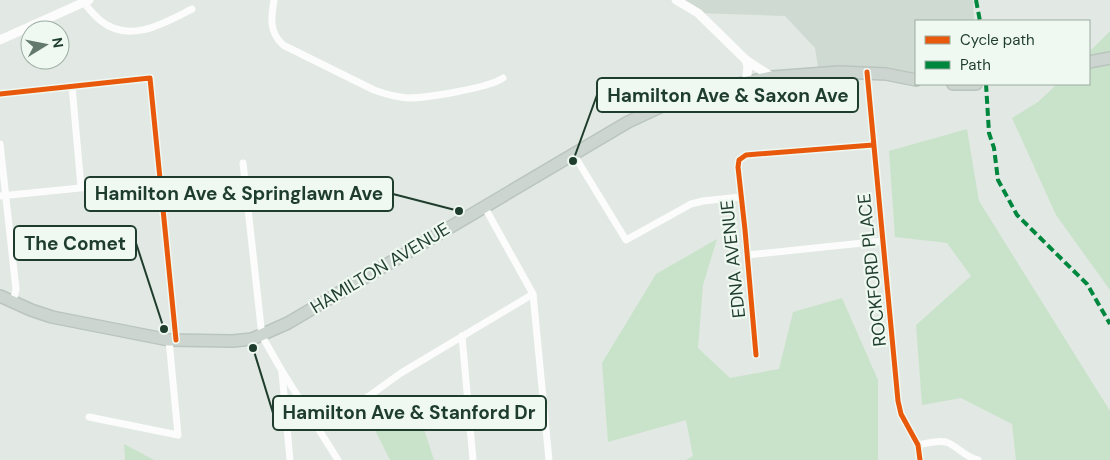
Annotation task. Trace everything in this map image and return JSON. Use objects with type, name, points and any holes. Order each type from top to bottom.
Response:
[{"type":"main road","points":[[1090,62],[1110,58]]},
{"type":"main road","name":"HAMILTON AVENUE","points":[[0,296],[52,317],[173,340],[233,341],[252,339],[288,323],[628,122],[673,101],[772,77],[867,72],[915,80]]},
{"type":"street","points":[[274,0],[271,20],[272,29],[283,45],[385,94],[403,98],[422,97],[491,85],[503,78]]},
{"type":"street","points":[[676,0],[698,13],[746,60],[772,77]]},
{"type":"street","points":[[0,40],[85,1],[96,18],[106,25],[118,30],[131,32],[155,26],[192,9]]},
{"type":"street","points":[[746,60],[748,66],[746,83]]},
{"type":"street","name":"ROCKFORD PLACE","points":[[867,72],[898,401],[901,414],[918,445],[920,460]]},
{"type":"street","points":[[0,94],[150,78],[173,340],[178,435],[90,417]]},
{"type":"street","points":[[72,86],[82,187]]},
{"type":"street","points":[[0,144],[3,195],[16,289],[14,302]]},
{"type":"street","name":"EDNA AVENUE","points":[[756,355],[740,196],[739,160],[746,155],[873,145]]},
{"type":"street","points":[[574,155],[626,240],[691,204],[740,196]]},
{"type":"street","points":[[243,163],[262,336],[338,460]]},
{"type":"street","points":[[3,195],[160,180]]},
{"type":"street","points":[[484,206],[533,294],[549,460]]},
{"type":"street","points":[[747,255],[882,241]]},
{"type":"street","points":[[318,428],[401,373],[533,294]]},
{"type":"street","points":[[462,336],[473,460]]},
{"type":"street","points":[[282,371],[290,460]]},
{"type":"street","points":[[918,445],[947,442],[969,458],[978,460]]},
{"type":"shaded area","points":[[676,0],[973,0],[974,20],[915,20],[915,80],[819,73],[815,48],[785,16],[698,13]]},
{"type":"green space","points":[[1110,31],[1110,290],[1056,215],[1012,118],[1038,102],[1056,85],[1090,85],[1090,51]]},
{"type":"green space","points":[[967,129],[979,201],[1110,411],[1110,460],[1016,460],[1012,424],[961,398],[922,405],[916,325],[971,276],[947,243],[895,237],[889,151]]},
{"type":"green space","points":[[717,239],[703,285],[698,348],[730,378],[779,369],[793,312],[842,298],[878,380],[878,460],[686,460],[693,456],[686,420],[608,442],[602,363],[656,274]]},
{"type":"green space","points":[[420,417],[434,460],[390,460],[375,430]]},
{"type":"green space","points":[[124,444],[154,460],[125,460]]},
{"type":"marked path","points":[[976,0],[980,20]]},
{"type":"marked path","points":[[986,85],[989,133],[994,148],[998,180],[1017,215],[1087,284],[1110,324]]},
{"type":"cycle path","points":[[867,72],[898,401],[901,414],[918,445],[920,460]]},
{"type":"cycle path","points":[[0,94],[150,78],[176,340]]},
{"type":"cycle path","points":[[756,355],[738,167],[739,160],[746,155],[873,145]]},
{"type":"place","name":"Hamilton Ave & Saxon Ave","points":[[573,161]]},
{"type":"place","name":"Hamilton Ave & Springlawn Ave","points":[[459,211]]},
{"type":"place","name":"The Comet","points":[[164,329]]},
{"type":"place","name":"Hamilton Ave & Stanford Dr","points":[[253,348]]}]
